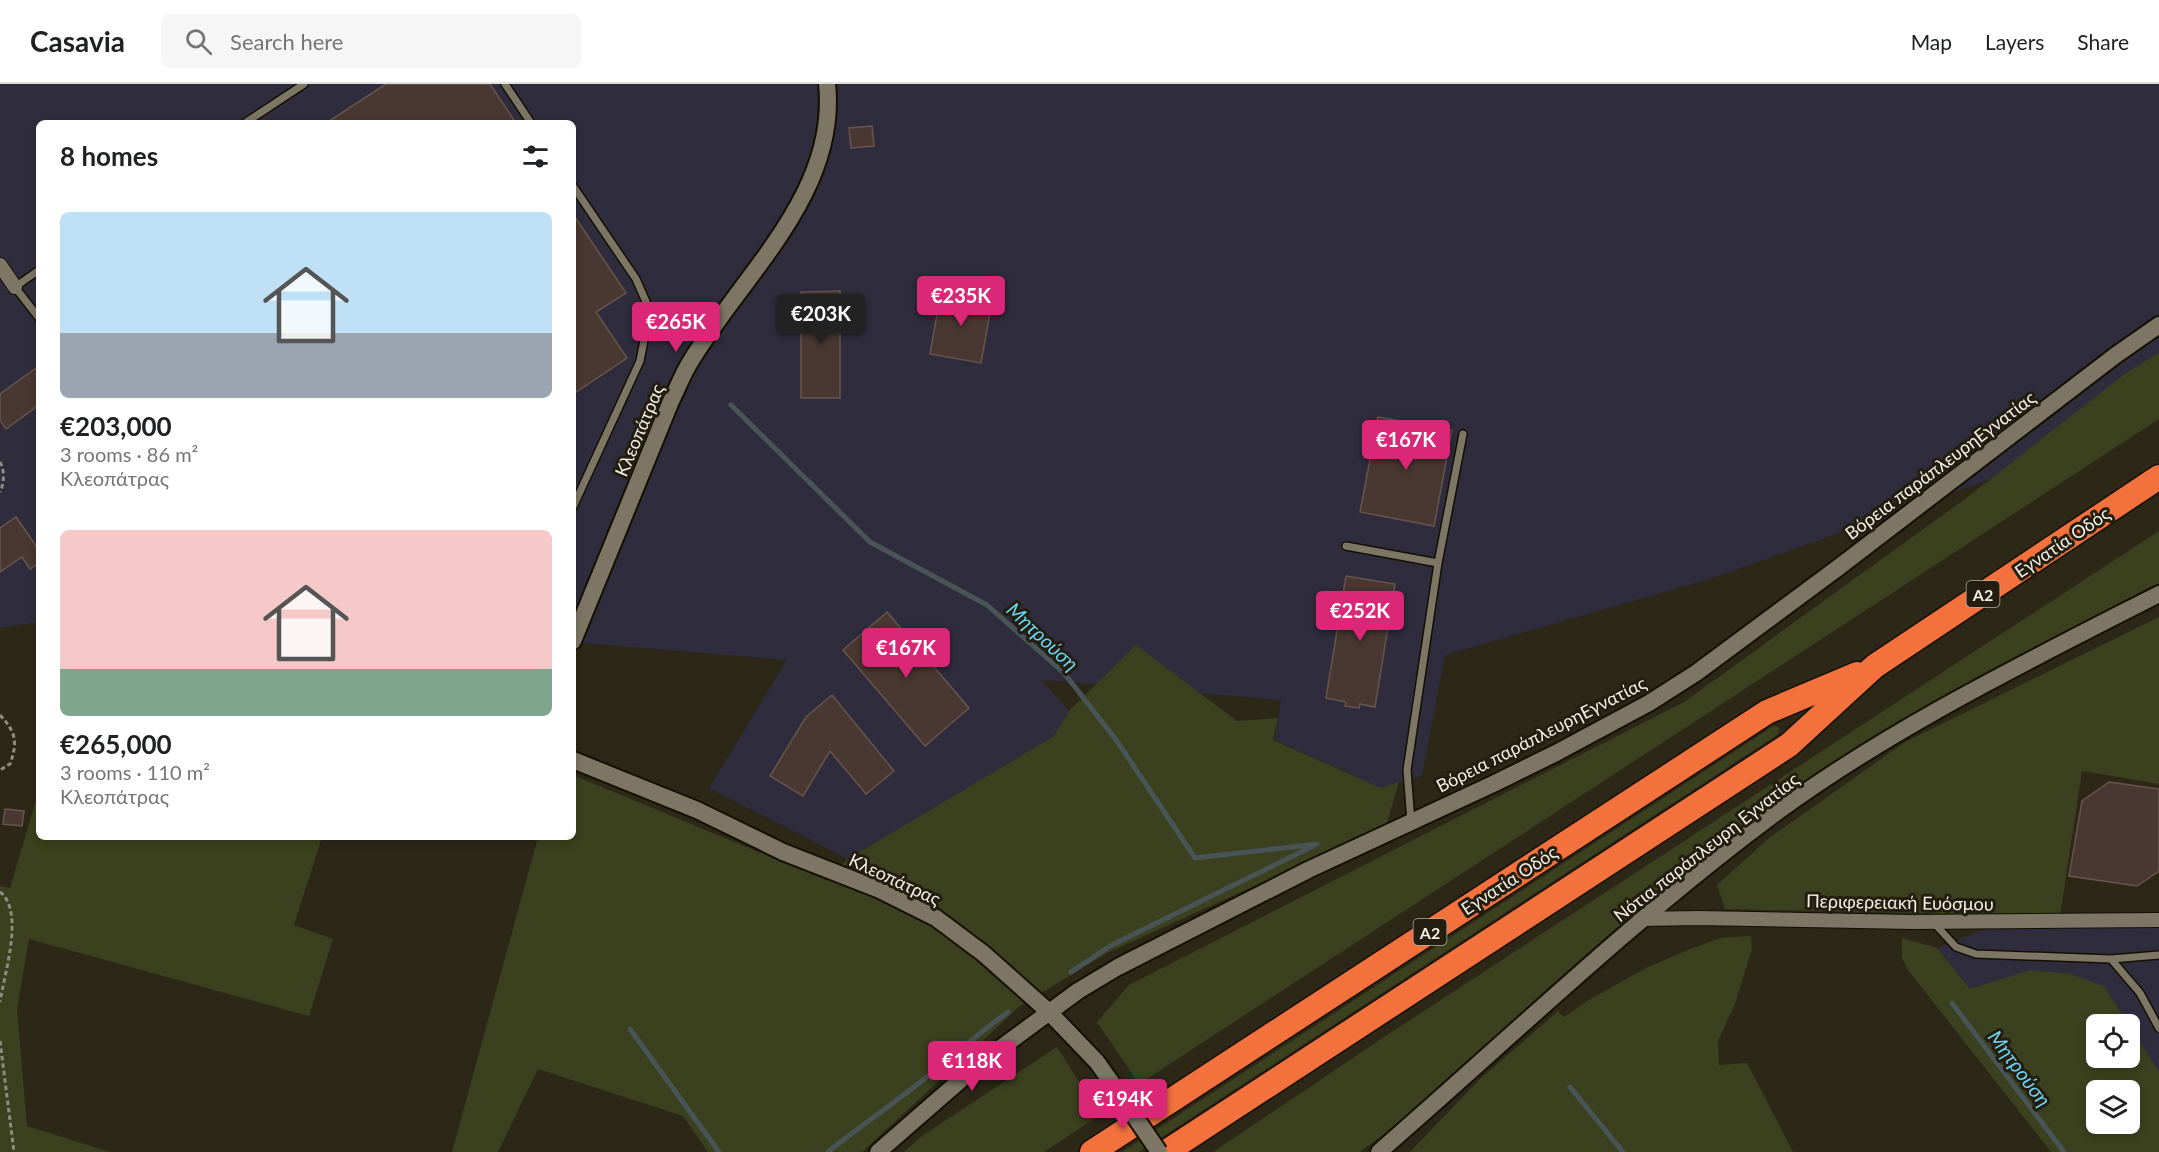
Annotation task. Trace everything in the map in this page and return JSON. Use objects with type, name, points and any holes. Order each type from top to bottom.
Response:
[{"type":"highway","name":"Εγνατία Οδός","points":[[1166,1152],[1789,745],[1875,666],[2159,477]]},
{"type":"highway","name":"Εγνατία Οδός","points":[[1092,1152],[1767,712],[1875,666]]},
{"type":"street","name":"Κλεοπάτρας","points":[[576,634],[684,373],[782,232],[806,188],[829,120],[828,84]]},
{"type":"street","points":[[0,265],[15,287]]},
{"type":"street","name":"Βόρεια παράπλευρηΕγνατίας","points":[[878,1152],[979,1064],[1078,991],[1154,948],[1308,870],[1493,784],[1601,729],[1696,673],[1839,567],[2116,355],[2159,325]]},
{"type":"street","name":"Νότια παράπλευρη Εγνατίας","points":[[1379,1152],[1640,919],[1770,817],[1842,768],[1982,686],[2159,594]]},
{"type":"street","name":"Κλεοπάτρας","points":[[576,761],[670,799],[783,852],[880,890],[936,918],[984,954],[1082,1045],[1116,1089],[1158,1152]]},
{"type":"street","name":"Περιφερειακή Ευόσμου","points":[[1640,919],[1933,922],[2159,920]]},
{"type":"lane","points":[[250,120],[304,84]]},
{"type":"lane","points":[[505,84],[529,120]]},
{"type":"lane","points":[[576,190],[636,279],[647,304],[647,326],[640,361],[576,500]]},
{"type":"lane","points":[[36,272],[15,287],[36,314]]},
{"type":"lane","points":[[1411,822],[1407,770],[1438,563],[1463,434]]},
{"type":"lane","points":[[1346,546],[1438,563]]},
{"type":"lane","points":[[1933,922],[1956,947],[1976,954],[2111,959],[2159,955]]},
{"type":"lane","points":[[2111,959],[2140,993],[2159,1028]]},
{"type":"path","points":[[0,462],[3,467],[0,492]]},
{"type":"path","points":[[0,715],[9,724],[16,748],[10,764],[0,770]]},
{"type":"path","points":[[0,892],[5,896],[12,915],[13,933],[0,1002]]},
{"type":"path","points":[[0,1041],[14,1152]]},
{"type":"shaded area","points":[[0,84],[2159,84],[2159,419],[1710,579],[1445,655],[1422,776],[1381,788],[1275,740],[1281,700],[1042,680],[1069,711],[1054,736],[848,859],[709,788],[787,660],[576,642],[576,120],[36,120],[36,622],[0,628]]},
{"type":"shaded area","points":[[2159,925],[2159,1152],[2103,1152],[2088,1134],[2140,1134],[2140,1080],[2086,1080],[2086,1131],[1937,948],[1990,927]]},
{"type":"green space","points":[[2159,353],[2159,419],[1139,1084],[1097,1022],[1129,985],[1684,702],[1965,499],[2126,373]]},
{"type":"green space","points":[[2159,531],[2159,600],[1794,790],[1412,1113],[1360,1152],[1213,1152],[1384,1037]]},
{"type":"green space","points":[[2159,617],[2159,784],[2082,771],[2060,916],[1725,909],[1717,885],[1769,838],[1905,742]]},
{"type":"green space","points":[[1136,645],[1237,721],[1278,718],[1273,740],[1381,788],[1399,782],[1386,826],[1107,953],[1020,1006],[862,1152],[708,1152],[683,1116],[538,1069],[498,1152],[452,1152],[537,840],[576,840],[576,776],[826,880],[848,859],[1054,736],[1069,711]]},
{"type":"green space","points":[[1772,727],[1779,728],[1777,735],[1139,1152],[1122,1152]]},
{"type":"green space","points":[[36,800],[36,840],[321,840],[294,925],[333,939],[309,1016],[29,939],[17,1009],[27,1126],[110,1152],[0,1152],[0,886],[10,888]]},
{"type":"green space","points":[[1751,936],[1752,949],[1735,1004],[1718,1041],[1719,1065],[1747,1063],[1793,1152],[1410,1152],[1480,1079],[1558,1011],[1564,1017],[1592,998],[1646,968],[1688,950],[1720,938]]},
{"type":"green space","points":[[1902,938],[1937,948],[1970,989],[2030,970],[2071,974],[2104,986],[2122,1014],[2086,1014],[2086,1068],[2140,1068],[2140,1043],[2159,1072],[2159,1152],[2051,1152],[1908,970],[1902,958]]},
{"type":"green space","points":[[1057,1047],[1100,1115],[1044,1152],[904,1152],[922,1136]]},
{"type":"building","points":[[386,84],[490,84],[514,120],[331,120]]},
{"type":"building","points":[[872,126],[874,146],[851,148],[849,128]]},
{"type":"building","points":[[576,218],[626,293],[596,312],[627,358],[576,392]]},
{"type":"building","points":[[840,291],[840,398],[801,398],[801,292]]},
{"type":"building","points":[[941,292],[992,301],[981,363],[930,354]]},
{"type":"building","points":[[36,368],[36,407],[6,429],[0,420],[0,394]]},
{"type":"building","points":[[1378,417],[1452,430],[1434,526],[1360,512]]},
{"type":"building","points":[[16,517],[36,546],[36,565],[30,569],[22,557],[0,572],[0,528]]},
{"type":"building","points":[[1346,576],[1395,584],[1375,707],[1360,704],[1359,708],[1345,706],[1346,702],[1326,698]]},
{"type":"building","points":[[887,612],[969,708],[925,746],[843,650]]},
{"type":"building","points":[[832,695],[894,771],[866,794],[830,751],[803,796],[770,776],[806,717]]},
{"type":"building","points":[[2109,782],[2159,789],[2159,871],[2137,886],[2069,876],[2082,801]]},
{"type":"building","points":[[5,809],[24,811],[22,826],[3,824]]},
{"type":"waterway","name":"Μητρούση","points":[[731,405],[870,542],[987,605],[1064,673],[1117,741],[1195,858],[1317,844]]},
{"type":"waterway","points":[[1071,972],[1110,946],[1313,846]]},
{"type":"waterway","name":"Μητρούση","points":[[1952,1003],[2064,1152]]},
{"type":"waterway","points":[[828,1152],[1008,1012]]},
{"type":"waterway","points":[[630,1029],[719,1152]]},
{"type":"waterway","name":"Μητρούση","points":[[1570,1087],[1623,1152]]}]
